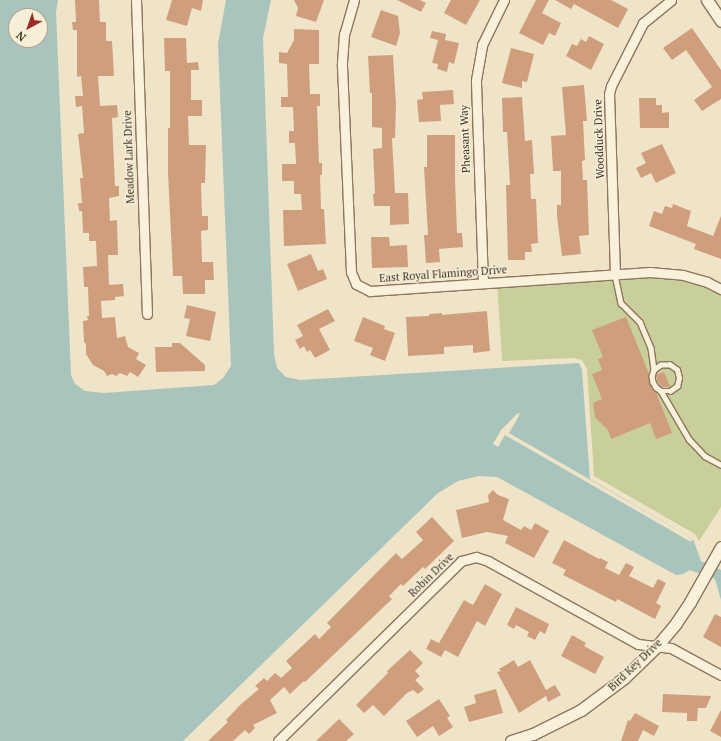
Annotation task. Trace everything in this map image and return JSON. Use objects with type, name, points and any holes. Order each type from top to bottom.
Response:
[{"type":"street","name":"Meadow Lark Drive","points":[[136,0],[147,314]]},
{"type":"street","name":"East Royal Flamingo Drive","points":[[354,0],[344,34],[342,66],[351,272],[356,284],[370,291],[650,272],[673,273],[696,278],[721,289]]},
{"type":"street","name":"Pheasant Way","points":[[483,283],[476,80],[482,45],[504,0]]},
{"type":"street","name":"Woodduck Drive","points":[[615,274],[609,94],[611,86],[642,23],[671,0]]},
{"type":"street","points":[[707,0],[721,21]]},
{"type":"street","name":"Bird Key Drive","points":[[511,741],[533,734],[581,710],[624,678],[657,646],[690,602],[721,547]]},
{"type":"street","name":"Robin Drive","points":[[278,741],[461,561],[467,558],[476,557],[488,561],[638,644],[657,646]]},
{"type":"street","points":[[657,646],[671,648],[721,675]]},
{"type":"lane","points":[[615,274],[620,303],[640,322],[651,348],[654,370],[652,382],[661,391],[688,439],[705,456],[721,465]]},
{"type":"lane","points":[[654,370],[661,365],[670,365],[677,370],[679,378],[677,386],[670,391],[661,391]]},
{"type":"green space","points":[[604,276],[695,276],[721,283],[721,507],[699,541],[695,534],[594,476],[587,369],[582,360],[573,358],[502,361],[497,281]]},
{"type":"water","points":[[0,0],[58,0],[56,12],[71,375],[75,384],[85,391],[104,393],[214,385],[223,378],[231,366],[218,44],[226,0],[271,0],[263,38],[274,354],[277,368],[286,377],[300,380],[579,363],[582,370],[590,479],[693,539],[701,561],[721,570],[721,600],[715,579],[690,570],[683,574],[676,575],[497,477],[479,476],[458,481],[438,493],[183,741],[0,741]]},
{"type":"pier","points":[[518,413],[520,414],[509,433],[693,539],[691,542],[505,435],[498,447],[493,444],[501,430]]},
{"type":"building","points":[[75,0],[99,0],[100,22],[106,22],[106,41],[112,41],[114,76],[98,76],[100,106],[117,105],[118,117],[112,118],[115,186],[119,186],[119,196],[109,198],[110,221],[117,220],[118,255],[108,255],[109,285],[123,284],[124,296],[115,297],[115,300],[101,301],[102,318],[115,317],[117,338],[125,336],[128,347],[139,353],[136,359],[146,365],[138,377],[130,372],[127,376],[120,373],[116,376],[112,374],[107,376],[104,371],[93,365],[86,354],[83,321],[88,320],[87,316],[89,316],[88,287],[84,287],[83,267],[97,266],[96,241],[89,241],[89,233],[83,233],[82,211],[79,211],[78,203],[82,203],[80,178],[83,178],[78,134],[84,133],[82,106],[76,107],[75,96],[83,96],[81,76],[77,77],[77,30],[73,30],[72,22],[76,22]]},
{"type":"building","points":[[172,0],[203,0],[201,11],[192,8],[187,26],[166,20]]},
{"type":"building","points":[[294,0],[324,0],[316,22],[296,16],[298,8]]},
{"type":"building","points":[[397,0],[420,0],[426,3],[421,12]]},
{"type":"building","points":[[451,0],[480,0],[466,25],[444,13]]},
{"type":"building","points":[[536,0],[549,0],[542,13],[561,23],[555,36],[549,33],[543,45],[519,33]]},
{"type":"building","points":[[555,0],[611,0],[628,9],[618,28],[574,4],[571,9]]},
{"type":"building","points":[[381,10],[398,16],[400,33],[396,46],[371,37]]},
{"type":"building","points":[[692,28],[721,70],[721,99],[702,111],[694,100],[712,87],[686,50],[672,60],[663,48]]},
{"type":"building","points":[[294,29],[319,30],[319,64],[309,64],[310,94],[320,94],[320,106],[317,106],[319,163],[322,163],[322,175],[320,175],[321,209],[324,209],[326,244],[284,246],[283,210],[302,210],[301,194],[294,194],[294,181],[282,181],[282,164],[296,164],[295,143],[289,143],[289,131],[294,131],[293,107],[281,107],[281,97],[288,97],[287,64],[279,63],[279,52],[287,53],[294,40]]},
{"type":"building","points":[[432,31],[446,34],[445,40],[459,43],[454,64],[449,62],[447,72],[437,69],[438,64],[432,63],[438,40],[430,38]]},
{"type":"building","points":[[589,36],[604,44],[591,70],[566,56],[572,44],[577,46],[581,39],[586,42]]},
{"type":"building","points":[[164,38],[186,38],[187,63],[198,62],[199,70],[191,70],[191,100],[202,100],[202,116],[188,116],[189,145],[206,145],[205,183],[201,183],[202,216],[208,216],[208,230],[201,231],[202,262],[213,262],[214,280],[205,280],[205,294],[183,294],[182,276],[173,276],[168,173],[170,71],[165,71]]},
{"type":"building","points":[[511,48],[534,54],[527,82],[522,81],[522,88],[502,83]]},
{"type":"building","points":[[393,55],[396,105],[395,138],[392,138],[395,193],[408,193],[409,224],[390,225],[390,206],[374,206],[373,194],[375,194],[373,149],[382,148],[382,128],[372,127],[372,93],[370,93],[368,56]]},
{"type":"building","points":[[584,85],[587,121],[583,121],[585,160],[582,161],[583,180],[587,180],[589,235],[579,236],[581,254],[562,256],[557,216],[557,205],[561,205],[561,171],[553,171],[551,136],[566,135],[562,87]]},
{"type":"building","points":[[453,90],[454,104],[440,105],[441,121],[419,122],[417,100],[423,99],[422,92]]},
{"type":"building","points":[[522,97],[525,141],[532,140],[534,174],[530,174],[531,199],[536,199],[538,243],[531,244],[532,252],[525,252],[525,260],[508,260],[506,185],[510,185],[507,132],[503,132],[502,98]]},
{"type":"building","points":[[639,98],[656,98],[656,105],[662,105],[662,113],[669,112],[669,128],[640,128]]},
{"type":"building","points":[[427,135],[455,135],[457,233],[462,233],[463,247],[439,249],[440,262],[426,263],[424,235],[428,235],[424,167],[427,167]]},
{"type":"building","points":[[662,144],[676,173],[656,183],[651,173],[641,178],[636,168],[646,163],[641,153]]},
{"type":"building","points":[[673,204],[691,211],[687,226],[713,236],[721,216],[721,259],[694,249],[696,244],[649,226],[654,211],[662,214],[665,206],[672,208]]},
{"type":"building","points":[[371,237],[389,237],[390,246],[407,245],[408,267],[372,268]]},
{"type":"building","points":[[311,254],[318,271],[323,269],[327,279],[298,291],[287,264]]},
{"type":"building","points":[[187,305],[216,312],[210,341],[186,336],[190,319],[184,318]]},
{"type":"building","points":[[328,309],[335,321],[319,329],[330,350],[315,358],[310,350],[307,352],[304,346],[300,349],[295,340],[303,336],[297,325]]},
{"type":"building","points":[[487,311],[490,351],[473,353],[473,345],[444,347],[444,354],[408,356],[406,317],[429,316],[429,314],[442,313],[442,315]]},
{"type":"building","points":[[363,317],[385,326],[384,329],[395,333],[385,361],[370,355],[373,348],[354,341]]},
{"type":"building","points":[[626,317],[649,374],[650,384],[656,392],[672,433],[656,439],[650,423],[611,439],[608,430],[595,417],[593,403],[602,399],[592,374],[602,370],[598,359],[603,357],[592,330]]},
{"type":"building","points":[[172,343],[180,343],[205,365],[205,371],[156,372],[155,347],[172,347]]},
{"type":"building","points":[[664,372],[670,386],[669,387],[662,387],[657,381],[656,375]]},
{"type":"building","points":[[493,490],[498,495],[509,499],[503,520],[521,530],[524,526],[531,530],[535,523],[549,531],[534,558],[505,543],[508,536],[487,532],[462,538],[456,510],[489,502],[488,495]]},
{"type":"building","points":[[432,517],[454,541],[425,569],[423,567],[403,586],[401,584],[389,596],[392,599],[305,682],[304,681],[290,694],[284,687],[270,700],[277,713],[253,725],[255,728],[249,734],[245,730],[233,741],[208,741],[228,722],[226,720],[240,705],[259,689],[255,686],[264,678],[267,681],[275,673],[281,678],[292,668],[286,661],[315,634],[319,639],[331,627],[327,623],[396,553],[402,559],[423,540],[416,532]]},
{"type":"building","points":[[564,540],[599,559],[600,558],[608,562],[605,568],[619,575],[626,563],[634,567],[629,576],[653,588],[658,579],[666,583],[656,603],[661,606],[655,619],[617,599],[616,602],[563,575],[566,570],[552,563]]},
{"type":"building","points":[[485,584],[502,594],[485,626],[477,621],[458,657],[445,650],[441,657],[426,649],[431,639],[439,643],[464,600],[473,605]]},
{"type":"building","points":[[516,607],[549,624],[545,634],[540,631],[535,640],[527,636],[529,632],[516,625],[514,629],[507,625]]},
{"type":"building","points":[[715,614],[721,617],[721,647],[703,637]]},
{"type":"building","points":[[572,635],[586,643],[584,646],[604,657],[595,674],[561,656]]},
{"type":"building","points":[[410,650],[423,663],[415,671],[420,676],[415,680],[424,689],[418,694],[413,690],[407,693],[384,716],[373,705],[364,713],[356,705],[388,673],[387,671]]},
{"type":"building","points":[[514,660],[518,667],[530,660],[546,690],[555,685],[561,695],[548,702],[546,696],[519,713],[497,672],[501,671],[499,669]]},
{"type":"building","points":[[496,689],[503,713],[469,722],[464,707],[476,703],[474,695]]},
{"type":"building","points":[[663,694],[711,696],[706,708],[698,708],[697,721],[687,721],[687,713],[662,712]]},
{"type":"building","points":[[439,699],[450,716],[447,718],[453,727],[439,736],[433,726],[417,737],[406,721]]},
{"type":"building","points":[[721,710],[721,737],[710,731]]},
{"type":"building","points":[[635,713],[659,726],[654,736],[643,730],[638,741],[621,741],[628,720],[630,721]]},
{"type":"building","points":[[339,719],[354,734],[346,741],[316,741]]}]
